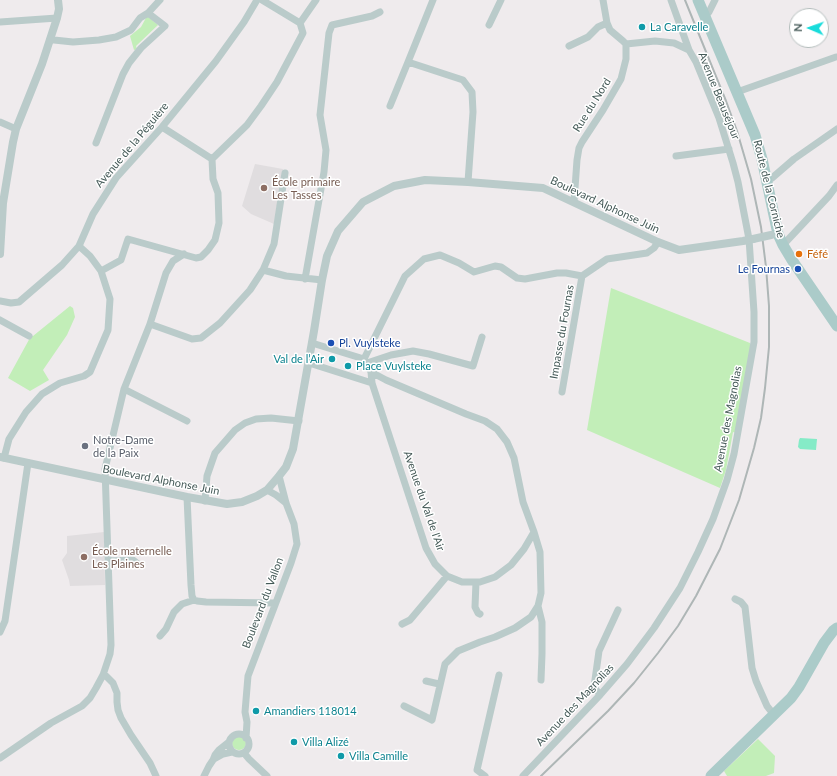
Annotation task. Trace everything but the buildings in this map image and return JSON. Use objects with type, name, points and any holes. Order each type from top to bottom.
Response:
[{"type":"main road","name":"Route de la Corniche","points":[[698,0],[755,135],[762,159],[774,234],[783,245],[837,326]]},
{"type":"main road","points":[[711,776],[791,698],[799,687],[824,643],[837,628]]},
{"type":"street","points":[[52,40],[59,9],[58,0]]},
{"type":"street","points":[[0,254],[3,203],[16,129],[52,40],[63,17],[63,0]]},
{"type":"street","points":[[52,40],[74,42],[99,40],[116,36],[131,30],[140,18],[148,13],[160,0]]},
{"type":"street","name":"Avenue de la Péguière","points":[[0,301],[11,303],[20,302],[62,265],[79,246],[93,214],[116,178],[162,127],[216,61],[244,22],[257,0]]},
{"type":"street","points":[[101,271],[121,260],[128,240],[196,258],[201,257],[215,240],[218,223],[218,194],[213,179],[212,159],[247,125],[261,106],[277,82],[303,33],[300,23],[262,0]]},
{"type":"street","points":[[300,23],[316,0]]},
{"type":"street","points":[[390,106],[433,0]]},
{"type":"street","points":[[489,25],[501,0]]},
{"type":"street","points":[[602,0],[610,30],[626,44]]},
{"type":"street","points":[[671,0],[688,50]]},
{"type":"street","points":[[705,16],[709,12],[715,0]]},
{"type":"street","points":[[305,279],[324,172],[326,150],[320,115],[329,33],[332,25],[372,16],[380,12]]},
{"type":"street","points":[[96,143],[123,74],[129,63],[141,48],[165,26],[148,13]]},
{"type":"street","points":[[0,22],[57,18]]},
{"type":"street","points":[[569,46],[588,37],[598,27],[607,23]]},
{"type":"street","name":"Avenue Beauséjour","points":[[626,44],[655,40],[674,43],[688,50],[696,62],[718,118],[728,149],[738,182],[751,239]]},
{"type":"street","name":"Rue du Nord","points":[[574,202],[579,148],[621,79],[626,59],[626,44]]},
{"type":"street","points":[[737,92],[836,57]]},
{"type":"street","points":[[408,62],[463,80],[472,92],[473,112],[468,182]]},
{"type":"street","points":[[0,122],[16,129]]},
{"type":"street","points":[[162,127],[212,159]]},
{"type":"street","points":[[766,181],[772,178],[794,159],[837,129]]},
{"type":"street","points":[[676,156],[728,149]]},
{"type":"street","points":[[150,324],[192,339],[201,338],[220,323],[250,290],[263,270],[274,244],[285,173]]},
{"type":"street","name":"Boulevard Alphonse Juin","points":[[2,457],[205,501],[227,504],[242,502],[267,490],[286,467],[294,449],[327,256],[338,231],[363,202],[394,186],[425,180],[543,188],[658,242],[679,250],[743,241],[774,234]]},
{"type":"street","points":[[783,245],[829,196],[837,185]]},
{"type":"street","name":"Avenue des Magnolias","points":[[523,776],[600,695],[627,664],[650,634],[676,594],[713,519],[723,494],[734,454],[754,342],[751,239]]},
{"type":"street","points":[[309,363],[372,383],[371,372],[366,361],[406,276],[424,260],[440,255],[459,263],[474,272],[495,266],[500,267],[517,278],[525,279],[557,273],[582,276],[607,260],[647,253],[654,248],[658,242]]},
{"type":"street","points":[[2,457],[9,439],[26,412],[42,394],[60,384],[84,376],[90,372],[108,330],[110,299],[101,271],[90,256],[79,246]]},
{"type":"street","points":[[0,758],[51,723],[82,706],[90,698],[103,675],[110,654],[111,645],[105,470],[124,389],[150,324],[166,273],[173,261],[184,254]]},
{"type":"street","points":[[263,270],[286,276],[322,280]]},
{"type":"street","name":"Impasse du Fournas","points":[[562,392],[582,276]]},
{"type":"street","points":[[0,320],[29,336]]},
{"type":"street","points":[[312,343],[366,361],[413,351],[473,366],[482,337]]},
{"type":"street","points":[[371,372],[386,380],[485,421],[497,429],[507,442],[514,458],[523,502],[540,552],[541,593],[538,606],[530,617],[515,628],[458,651],[445,664],[439,684],[432,720],[404,706]]},
{"type":"street","name":"Avenue du Val de l'Air","points":[[372,383],[426,548],[435,564],[447,576],[462,582],[480,582],[495,577],[512,565],[534,532]]},
{"type":"street","points":[[124,389],[187,421]]},
{"type":"street","points":[[205,501],[207,476],[215,453],[235,430],[245,423],[256,420],[272,418],[299,421]]},
{"type":"street","points":[[0,632],[5,621],[28,463]]},
{"type":"street","name":"Boulevard du Vallon","points":[[237,734],[245,712],[248,676],[297,544],[294,524],[286,503],[279,476]]},
{"type":"street","points":[[267,490],[286,503]]},
{"type":"street","points":[[187,497],[191,585],[194,600]]},
{"type":"street","points":[[108,561],[133,560],[138,564]]},
{"type":"street","points":[[402,624],[410,620],[447,576]]},
{"type":"street","points":[[476,582],[475,607],[480,614]]},
{"type":"street","points":[[735,599],[741,602],[745,607],[752,668],[767,706],[774,715]]},
{"type":"street","points":[[160,636],[166,629],[174,612],[182,604],[194,600],[206,602],[276,603]]},
{"type":"street","points":[[538,606],[542,622],[541,680]]},
{"type":"street","points":[[600,695],[594,687],[599,651],[618,610]]},
{"type":"street","points":[[103,675],[113,683],[117,693],[118,710],[121,718],[150,763],[156,776]]},
{"type":"street","points":[[485,776],[477,770],[499,675]]},
{"type":"street","points":[[426,681],[439,684]]},
{"type":"street","name":"Boulevard du Vallon","points":[[245,712],[247,722],[246,738]]},
{"type":"street","points":[[204,776],[214,760],[215,755],[229,742],[232,737],[237,734],[242,735],[248,740],[249,748],[244,753],[238,755],[232,752],[229,748],[229,742]]},
{"type":"street","points":[[214,760],[223,754],[232,752]]},
{"type":"street","points":[[244,753],[267,776]]},
{"type":"shaded area","points":[[147,16],[158,25],[136,46],[137,49],[134,50],[130,36],[141,27]]},
{"type":"shaded area","name":"École primaire Les Tasses","points":[[255,164],[283,169],[274,224],[251,214],[242,206]]},
{"type":"shaded area","points":[[611,288],[750,343],[750,354],[736,433],[733,432],[726,470],[720,488],[587,430]]},
{"type":"shaded area","points":[[70,306],[73,308],[75,317],[67,335],[43,370],[49,380],[30,391],[8,378],[31,336],[33,336]]},
{"type":"shaded area","points":[[800,438],[817,439],[816,450],[800,449],[798,447]]},
{"type":"shaded area","name":"École maternelle Les Plaines","points":[[104,532],[105,585],[70,586],[62,560],[67,553],[67,536]]},
{"type":"shaded area","points":[[239,736],[244,738],[246,743],[244,748],[239,750],[234,748],[232,743],[234,738]]},
{"type":"shaded area","points":[[758,739],[775,756],[774,773],[766,776],[727,776],[724,771]]},
{"type":"railway","points":[[541,776],[608,711],[634,683],[678,626],[696,596],[720,549],[739,500],[761,418],[769,347],[769,306],[761,227],[751,179],[737,131],[685,0]]},
{"type":"place","name":"La Caravelle","points":[[642,27]]},
{"type":"place","name":"École primaire Les Tasses","points":[[264,188]]},
{"type":"place","name":"Féfé","points":[[799,254]]},
{"type":"place","name":"Le Fournas","points":[[798,269]]},
{"type":"place","name":"Pl. Vuylsteke","points":[[331,343]]},
{"type":"place","name":"Val de l’Air","points":[[332,359]]},
{"type":"place","name":"Place Vuylsteke","points":[[348,366]]},
{"type":"place","name":"Notre-Dame de la Paix","points":[[85,446]]},
{"type":"place","name":"École maternelle Les Plaines","points":[[84,557]]},
{"type":"place","name":"Amandiers 118014","points":[[256,711]]},
{"type":"place","name":"Villa Alizé","points":[[294,742]]},
{"type":"place","name":"Villa Camille","points":[[341,756]]}]
